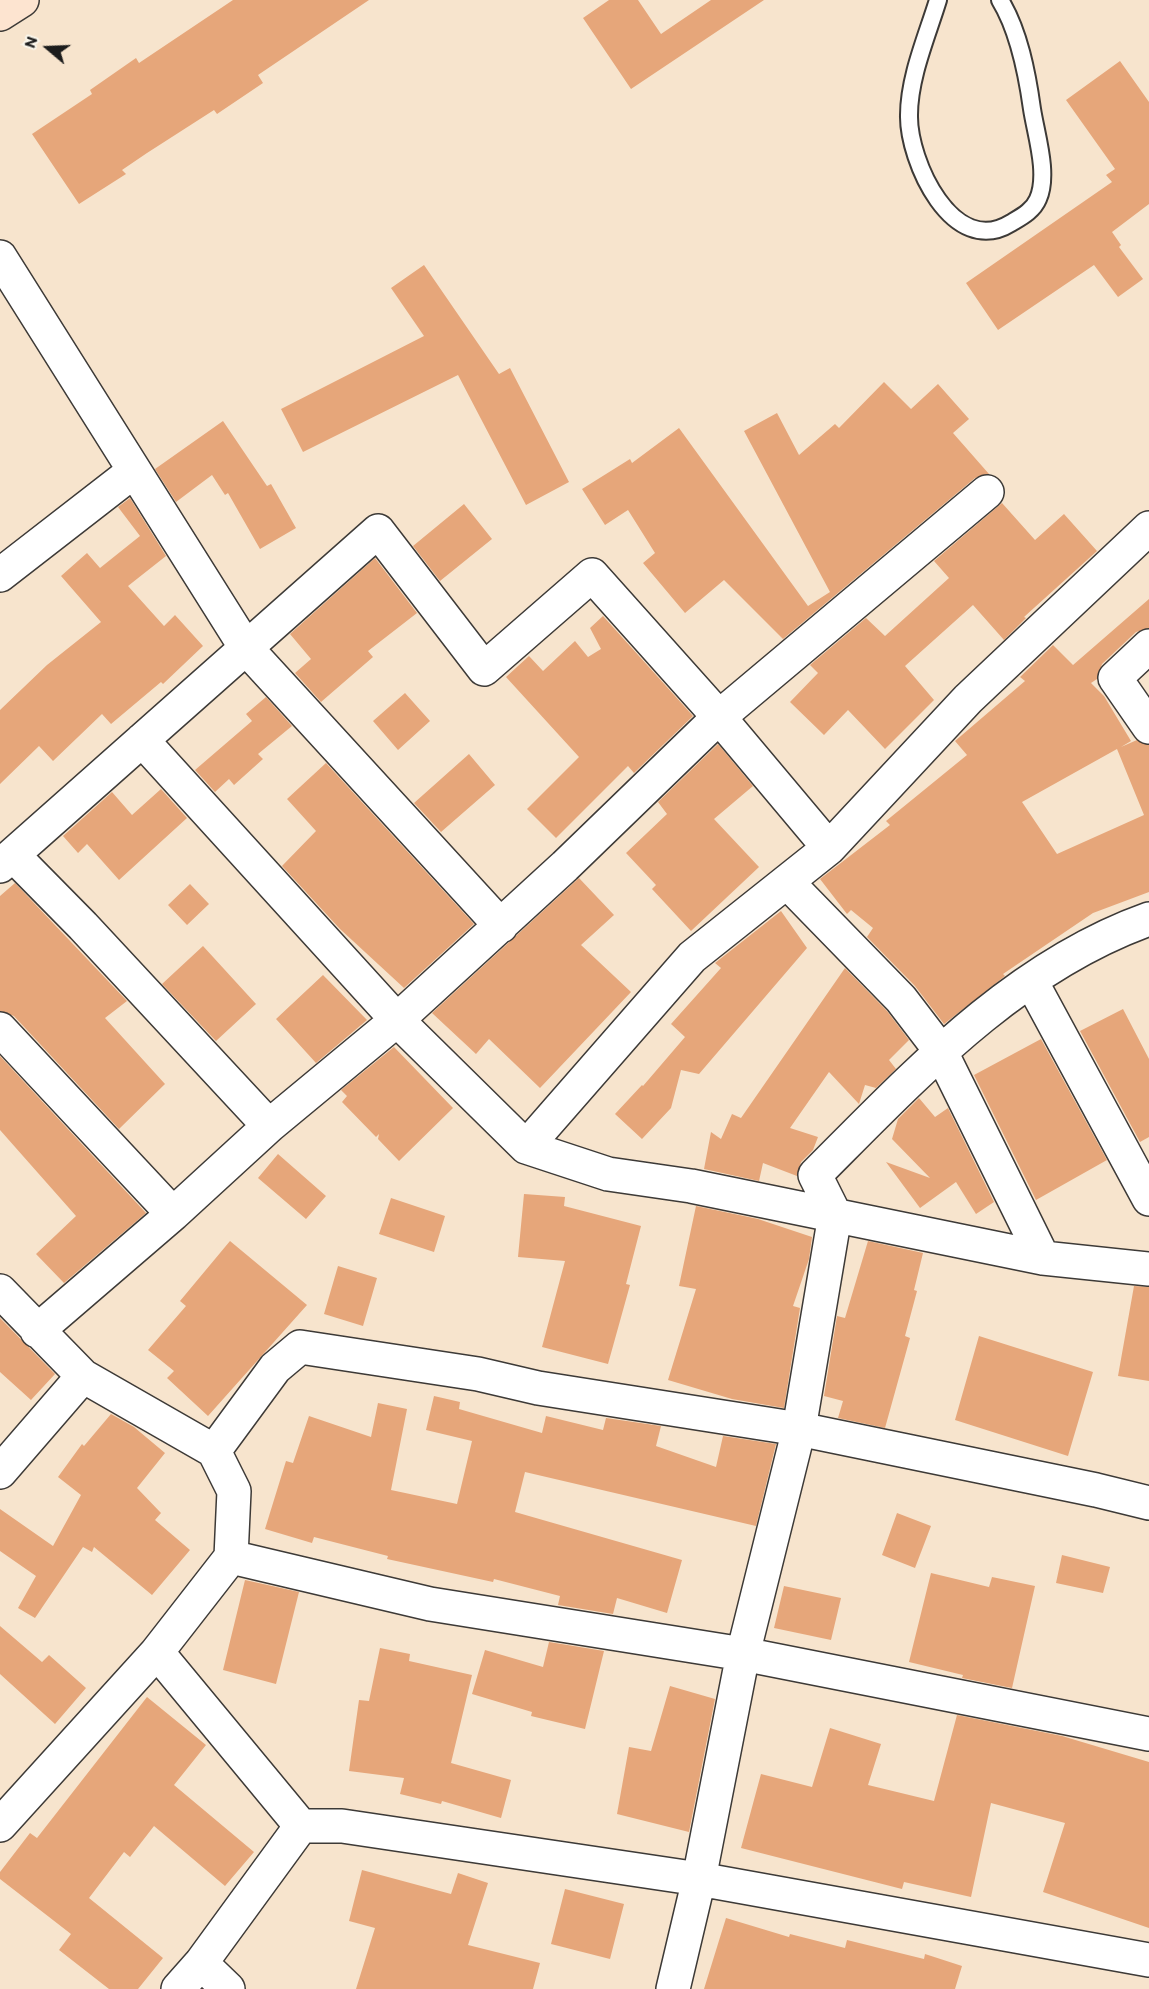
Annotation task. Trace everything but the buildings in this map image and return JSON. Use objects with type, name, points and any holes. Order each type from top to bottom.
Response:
[{"type":"main road","points":[[0,14],[22,0]]},
{"type":"street","points":[[0,257],[246,648],[501,926]]},
{"type":"street","points":[[0,575],[134,471]]},
{"type":"street","points":[[37,1331],[173,1214],[269,1126],[397,1020],[501,926],[719,717],[987,492]]},
{"type":"street","points":[[526,1147],[692,957],[829,848],[968,699],[1149,528]]},
{"type":"street","points":[[269,1126],[83,926],[6,860],[378,531],[484,669],[592,575],[719,717],[829,848]]},
{"type":"street","points":[[1149,646],[1115,678],[1149,728]]},
{"type":"street","points":[[142,740],[397,1020],[526,1147],[608,1174],[690,1186],[1043,1258],[1149,1269]]},
{"type":"street","points":[[787,882],[901,999],[940,1050],[1043,1258]]},
{"type":"street","points":[[673,1989],[699,1879],[743,1654],[799,1429],[835,1215],[815,1175],[940,1050],[982,1016],[1031,981],[1112,932],[1149,919]]},
{"type":"street","points":[[1031,981],[1149,1199]]},
{"type":"street","points":[[0,1029],[173,1214]]},
{"type":"street","points":[[0,1291],[83,1376],[214,1451],[234,1491],[231,1557],[157,1652],[0,1825]]},
{"type":"street","points":[[214,1451],[275,1368],[300,1347],[478,1374],[538,1388],[799,1429],[1149,1503]]},
{"type":"street","points":[[0,1472],[83,1376]]},
{"type":"street","points":[[231,1557],[430,1604],[743,1654],[1149,1734]]},
{"type":"street","points":[[157,1652],[301,1826]]},
{"type":"street","points":[[301,1826],[342,1826],[699,1879],[1149,1960]]},
{"type":"street","points":[[178,1989],[201,1963],[301,1826]]},
{"type":"street","points":[[201,1963],[228,1989]]},
{"type":"lane","points":[[938,0],[911,90],[910,134],[925,176],[941,207],[957,222],[981,232],[1003,228],[1027,214],[1038,200],[1042,177],[1029,87],[1018,46],[1000,0]]}]
